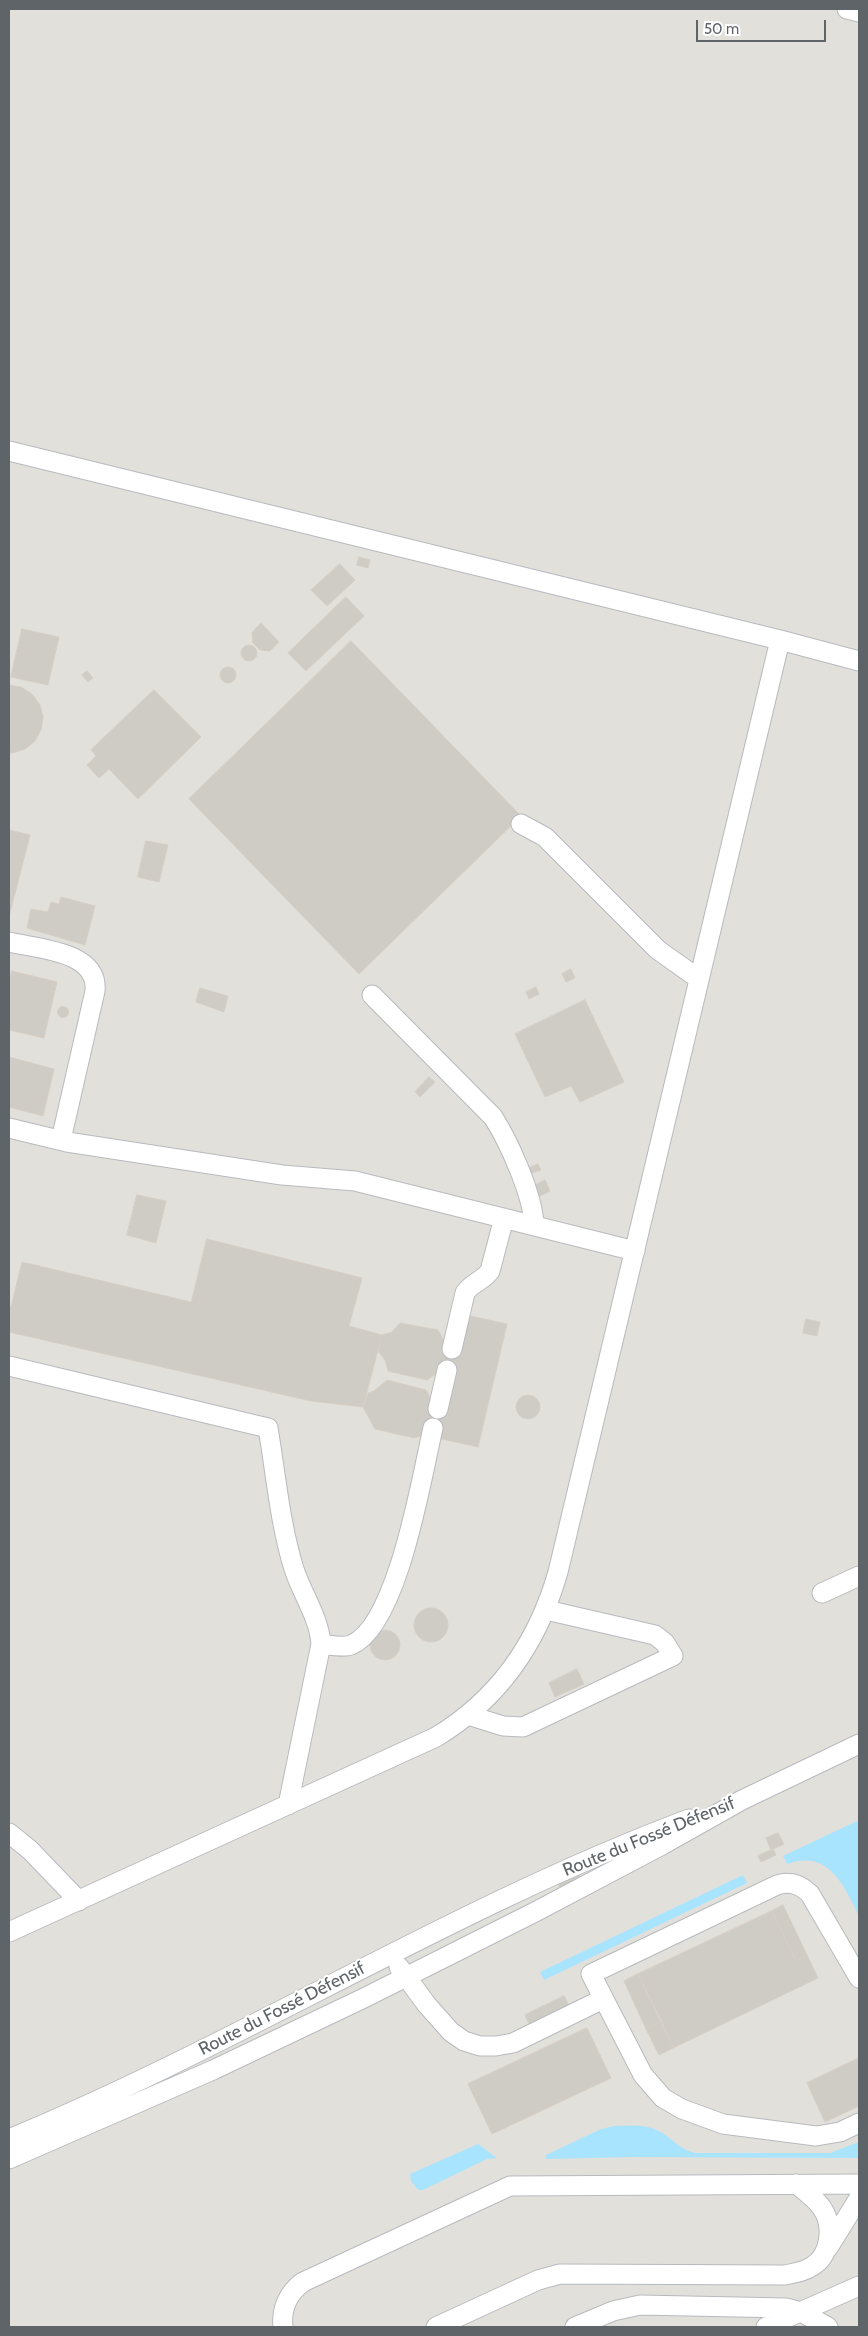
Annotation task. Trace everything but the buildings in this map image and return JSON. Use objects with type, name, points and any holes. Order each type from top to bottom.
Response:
[{"type":"street","points":[[847,9],[859,12]]},
{"type":"street","points":[[9,451],[859,661]]},
{"type":"street","points":[[9,1932],[427,1742],[468,1715],[490,1695],[512,1670],[530,1642],[546,1610],[560,1563],[780,640]]},
{"type":"street","points":[[521,824],[545,837],[658,950],[700,979]]},
{"type":"street","points":[[9,942],[79,960],[91,969],[95,977],[95,991],[60,1140]]},
{"type":"street","points":[[372,995],[492,1117],[501,1131],[532,1204],[534,1225]]},
{"type":"street","points":[[9,1128],[60,1140],[282,1175],[355,1181],[635,1250]]},
{"type":"street","points":[[452,1349],[465,1293],[471,1285],[484,1278],[490,1271],[504,1218]]},
{"type":"street","points":[[9,1366],[268,1428],[287,1544],[294,1570],[319,1630],[321,1644],[288,1804]]},
{"type":"street","points":[[438,1408],[447,1370]]},
{"type":"street","points":[[321,1644],[351,1645],[366,1634],[385,1607],[398,1576],[433,1428]]},
{"type":"street","points":[[822,1593],[859,1576]]},
{"type":"street","points":[[468,1715],[503,1726],[524,1727],[673,1656],[665,1642],[655,1636],[546,1610]]},
{"type":"street","points":[[742,1800],[859,1744]]},
{"type":"street","name":"Route du Fossé Défensif","points":[[9,2139],[144,2079],[389,1954],[598,1854],[742,1800]]},
{"type":"street","name":"Route du Fossé Défensif","points":[[9,2159],[213,2070],[406,1977],[654,1850],[742,1800]]},
{"type":"street","points":[[9,1833],[30,1850],[79,1901]]},
{"type":"street","points":[[859,1978],[810,1894],[800,1886],[784,1883],[591,1974],[649,2083],[663,2098],[682,2109],[723,2124],[816,2136],[840,2132],[859,2123]]},
{"type":"street","points":[[389,1954],[451,2032],[464,2041],[480,2046],[513,2043],[603,1999]]},
{"type":"street","points":[[796,2184],[817,2202],[826,2216],[829,2233],[825,2253]]},
{"type":"street","points":[[283,2327],[282,2318],[286,2301],[295,2288],[303,2282],[504,2187],[518,2185],[859,2184]]},
{"type":"street","points":[[436,2327],[533,2282],[560,2274],[785,2274],[803,2271],[812,2267],[825,2253],[859,2198]]},
{"type":"street","points":[[766,2327],[859,2286]]},
{"type":"street","points":[[575,2327],[613,2311],[640,2305],[786,2308],[801,2312],[828,2327]]},
{"type":"shaded area","points":[[9,9],[859,9],[859,2327],[9,2327]]},
{"type":"water","points":[[859,1820],[859,1916],[841,1882],[833,1873],[824,1866],[814,1862],[802,1861],[787,1864],[783,1856]]},
{"type":"water","points":[[743,1875],[747,1883],[544,1980],[540,1972]]},
{"type":"water","points":[[614,2126],[649,2127],[665,2134],[682,2148],[695,2153],[830,2153],[859,2142],[859,2158],[635,2157],[546,2159],[546,2155],[601,2129]]},
{"type":"water","points":[[478,2144],[497,2158],[487,2159],[423,2190],[418,2190],[411,2181],[410,2174]]}]
